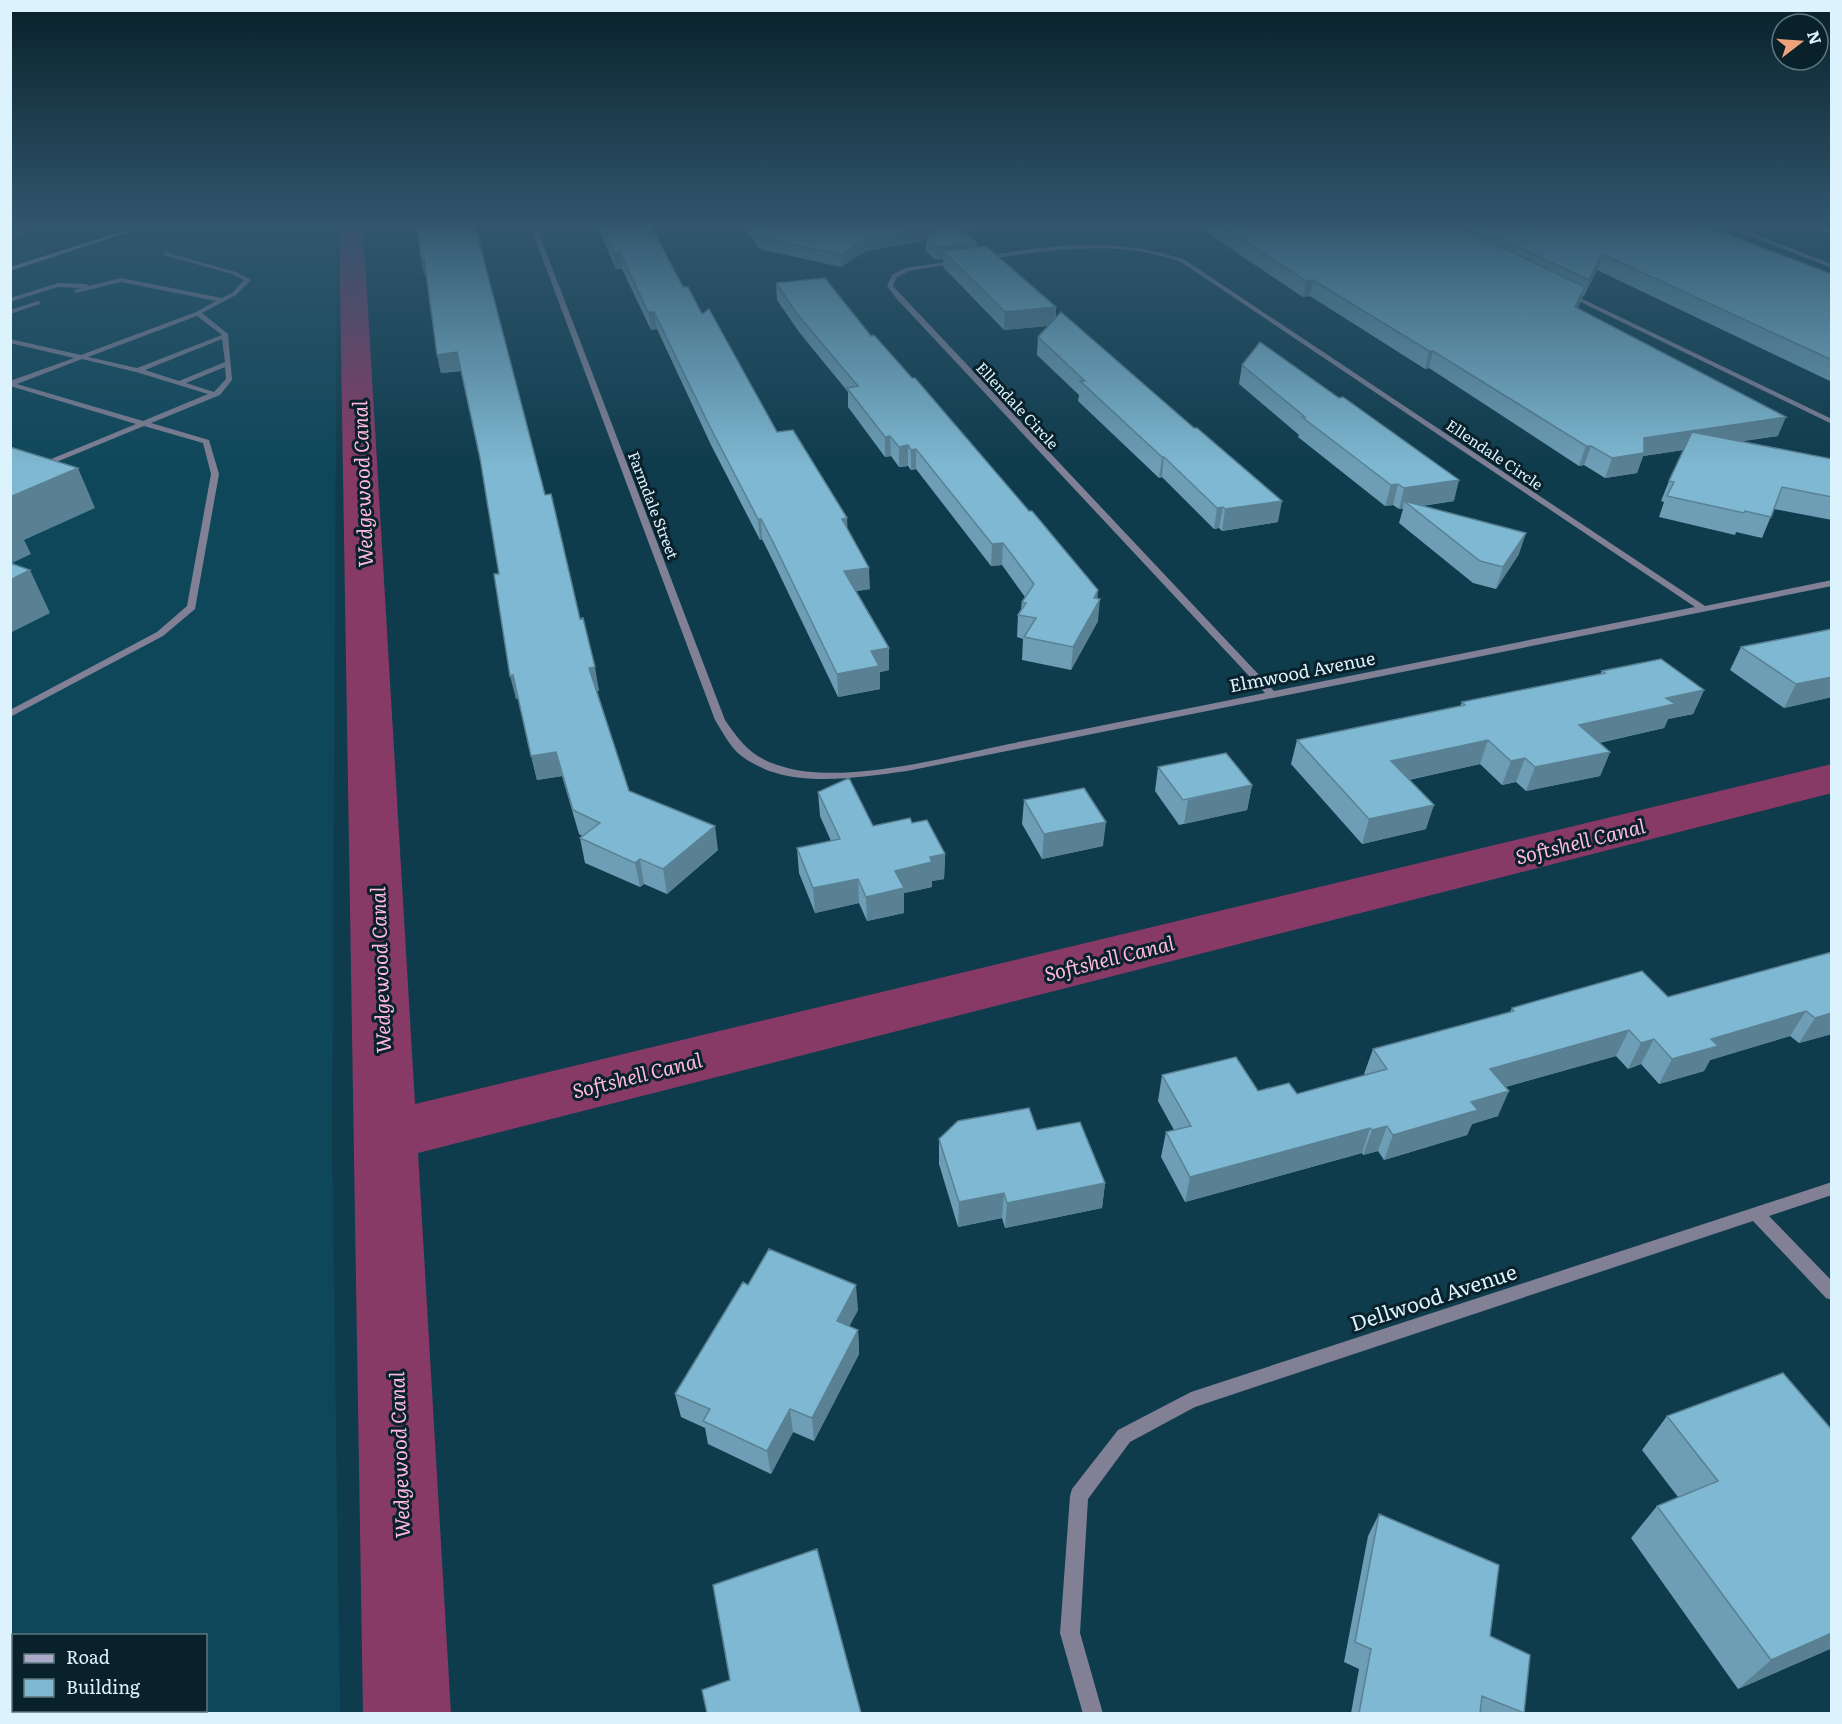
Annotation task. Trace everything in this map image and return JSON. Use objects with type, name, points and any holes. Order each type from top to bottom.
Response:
[{"type":"street","points":[[10,312],[27,306]]},
{"type":"street","points":[[10,714],[160,634],[192,607],[215,474],[206,442],[10,384],[210,306]]},
{"type":"street","name":"Farmdale Street","points":[[564,306],[720,720],[743,753],[778,771]]},
{"type":"street","name":"Ellendale Circle","points":[[907,306],[1270,693]]},
{"type":"street","name":"Ellendale Circle","points":[[1253,306],[1701,607]]},
{"type":"street","points":[[1595,306],[1832,422]]},
{"type":"street","points":[[10,479],[214,394],[230,379],[225,336],[198,313]]},
{"type":"street","points":[[138,370],[225,336]]},
{"type":"street","points":[[10,341],[138,370],[214,394]]},
{"type":"street","points":[[179,383],[228,363]]},
{"type":"street","name":"Elmwood Avenue","points":[[778,771],[841,776],[908,768],[1270,693],[1832,583]]},
{"type":"street","name":"Dellwood Avenue","points":[[1093,1713],[1070,1633],[1079,1496],[1124,1436],[1191,1400],[1832,1188]]},
{"type":"street","points":[[1756,1213],[1832,1293]]},
{"type":"shaded area","points":[[11,306],[337,306],[332,1144],[340,1713],[11,1714]]},
{"type":"shaded area","points":[[351,306],[361,306],[373,636],[357,639]]},
{"type":"building","points":[[430,306],[496,306],[545,495],[551,494],[580,619],[583,618],[595,667],[589,668],[629,791],[715,826],[663,869],[640,859],[635,863],[580,838],[600,823],[573,810],[556,752],[531,756],[513,675],[510,676],[494,574],[499,574],[480,458],[457,352],[437,355]]},
{"type":"building","points":[[645,306],[698,306],[702,314],[709,309],[777,432],[793,430],[847,518],[842,519],[869,568],[844,571],[889,648],[871,651],[879,666],[837,674],[773,542],[761,519],[758,519],[709,425],[654,312],[648,312]]},
{"type":"building","points":[[792,306],[848,306],[871,336],[874,335],[912,378],[915,378],[1098,590],[1094,598],[1100,599],[1073,647],[1024,637],[1036,618],[1018,615],[1026,603],[1022,602],[1034,584],[1003,543],[992,544],[916,449],[911,450],[908,445],[899,447],[890,436],[885,437],[847,388],[858,386]]},
{"type":"building","points":[[999,306],[1056,307],[1005,312]]},
{"type":"building","points":[[1356,306],[1575,306],[1786,417],[1644,438],[1644,453],[1612,458],[1591,446],[1586,446],[1433,351],[1429,351]]},
{"type":"building","points":[[1716,306],[1832,306],[1832,360]]},
{"type":"building","points":[[1061,312],[1282,501],[1225,509],[1217,508],[1080,381],[1085,381],[1038,337]]},
{"type":"building","points":[[1260,342],[1339,398],[1343,397],[1459,480],[1404,488],[1398,484],[1391,485],[1302,417],[1305,417],[1242,365]]},
{"type":"building","points":[[1692,432],[1832,459],[1832,497],[1782,487],[1771,517],[1667,496],[1674,482],[1669,481]]},
{"type":"building","points":[[10,447],[78,468],[10,497]]},
{"type":"building","points":[[1404,501],[1526,533],[1503,567],[1480,561]]},
{"type":"building","points":[[10,563],[30,570],[10,580]]},
{"type":"building","points":[[1832,629],[1832,677],[1796,684],[1741,647]]},
{"type":"building","points":[[1661,659],[1704,690],[1666,698],[1675,704],[1579,725],[1610,752],[1535,767],[1525,758],[1511,761],[1488,740],[1391,761],[1434,805],[1369,819],[1297,740],[1465,705],[1462,702],[1605,673],[1602,671]]},
{"type":"building","points":[[1226,753],[1252,785],[1183,800],[1158,767]]},
{"type":"building","points":[[849,778],[873,826],[910,818],[912,823],[927,820],[945,854],[930,857],[932,862],[895,871],[904,888],[866,897],[858,879],[813,888],[797,848],[840,839],[818,792]]},
{"type":"building","points":[[1084,788],[1106,822],[1044,834],[1024,800]]},
{"type":"building","points":[[1832,952],[1832,1013],[1815,1018],[1806,1011],[1711,1039],[1718,1046],[1672,1059],[1654,1039],[1641,1043],[1629,1030],[1490,1069],[1509,1091],[1471,1102],[1478,1110],[1393,1135],[1387,1126],[1372,1130],[1370,1128],[1190,1177],[1166,1132],[1191,1126],[1162,1075],[1236,1057],[1258,1091],[1289,1083],[1297,1094],[1387,1069],[1373,1049],[1514,1011],[1512,1008],[1642,971],[1668,997]]},
{"type":"building","points":[[1029,1108],[1037,1130],[1080,1122],[1105,1183],[1007,1203],[1004,1193],[959,1202],[939,1139],[958,1121]]},
{"type":"building","points":[[769,1249],[856,1285],[837,1321],[858,1330],[812,1418],[790,1409],[767,1451],[703,1421],[710,1409],[675,1394],[743,1282],[748,1285]]},
{"type":"building","points":[[1783,1373],[1832,1430],[1832,1633],[1771,1660],[1657,1506],[1718,1481],[1667,1416]]},
{"type":"building","points":[[1379,1514],[1499,1565],[1490,1636],[1530,1655],[1524,1713],[1482,1696],[1480,1713],[1359,1713],[1371,1649],[1355,1642]]},
{"type":"building","points":[[817,1549],[861,1713],[707,1713],[702,1690],[730,1680],[713,1585]]},
{"type":"waterway","name":"Wedgewood Canal","points":[[354,306],[407,1714]]},
{"type":"waterway","name":"Softshell Canal","points":[[386,1136],[1832,778]]}]
